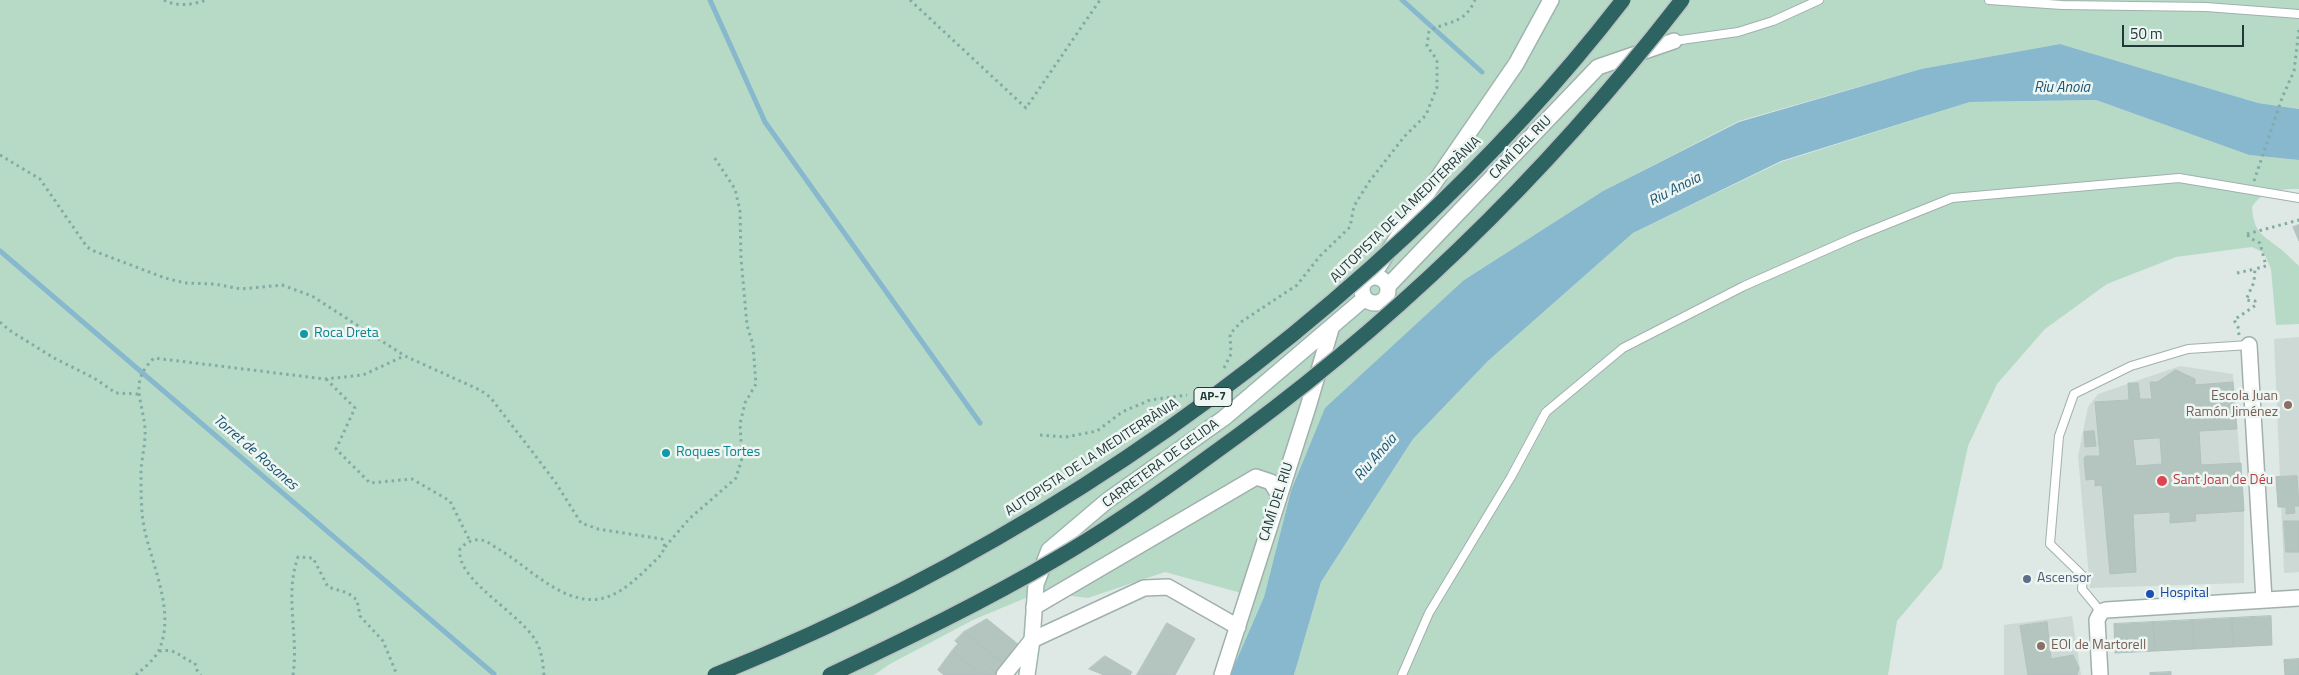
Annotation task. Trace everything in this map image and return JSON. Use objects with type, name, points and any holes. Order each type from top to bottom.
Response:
[{"type":"highway","name":"AUTOPISTA DE LA MEDITERRÀNIA","points":[[715,675],[793,643],[967,556],[1034,518],[1104,474],[1225,388],[1344,292],[1448,196],[1532,107],[1623,0]]},
{"type":"highway","points":[[830,675],[953,615],[1056,559],[1174,482],[1307,384],[1407,298],[1491,218],[1587,116],[1682,0]]},
{"type":"street","points":[[1372,277],[1382,278],[1388,286],[1387,295],[1381,302],[1372,303],[1365,298],[1363,285],[1372,277],[1516,64],[1551,0]]},
{"type":"street","name":"CAMÍ DEL RIU","points":[[1388,286],[1598,68],[1674,41]]},
{"type":"street","name":"CARRETERA DE GELIDA","points":[[1027,675],[1032,640],[1036,584],[1049,550],[1108,500],[1224,418],[1331,329],[1365,298]]},
{"type":"street","name":"CAMÍ DEL RIU","points":[[1222,675],[1331,329]]},
{"type":"street","points":[[2245,346],[2264,600]]},
{"type":"street","points":[[1034,607],[1256,477],[1271,482],[1279,495]]},
{"type":"street","points":[[1004,675],[1032,640],[1144,588],[1168,587],[1238,627]]},
{"type":"street","points":[[2100,675],[2098,620],[2102,612],[2114,608],[2299,598]]},
{"type":"lane","points":[[1674,41],[1738,32],[1773,22],[1819,0]]},
{"type":"lane","points":[[1989,0],[2062,5],[2206,7],[2299,14]]},
{"type":"lane","points":[[1402,675],[1429,613],[1511,477],[1546,412],[1622,348],[1752,282],[1952,198],[2179,178],[2299,198]]},
{"type":"lane","points":[[2102,612],[2082,589],[2083,576],[2050,544],[2059,436],[2070,392],[2131,366],[2188,349],[2245,346]]},
{"type":"path","points":[[164,0],[172,5],[198,3],[206,0]]},
{"type":"path","points":[[910,0],[1026,108],[1100,0]]},
{"type":"path","points":[[1224,370],[1231,354],[1230,334],[1241,322],[1297,285],[1320,256],[1350,227],[1354,206],[1369,182],[1404,137],[1426,115],[1437,87],[1437,60],[1427,46],[1428,31],[1441,24],[1455,23],[1471,9],[1475,0]]},
{"type":"path","points":[[2255,179],[2282,98],[2294,71],[2299,29]]},
{"type":"path","points":[[0,155],[40,179],[87,247],[94,251],[164,278],[185,283],[214,284],[241,289],[282,285],[312,296],[405,356],[480,390],[490,397],[556,483],[580,523],[598,529],[662,539],[665,547]]},
{"type":"path","points":[[544,675],[537,644],[517,619],[470,576],[461,561],[460,549],[470,541],[482,540],[520,562],[553,587],[573,597],[603,598],[620,592],[662,555],[665,547],[689,519],[736,478],[742,458],[742,417],[745,403],[756,384],[753,345],[747,325],[745,304],[740,211],[735,189],[714,158]]},
{"type":"path","points":[[2237,273],[2266,266],[2260,243],[2250,238],[2247,234],[2299,220]]},
{"type":"path","points":[[2245,346],[2234,320],[2256,305],[2255,301],[2246,300],[2254,282],[2255,269]]},
{"type":"path","points":[[0,322],[9,330],[47,354],[94,378],[116,393],[138,394]]},
{"type":"path","points":[[136,675],[159,651],[166,627],[160,589],[142,514],[141,470],[145,429],[138,394],[139,377],[144,367],[154,358],[325,379],[363,376],[405,356]]},
{"type":"path","points":[[325,379],[355,408],[336,448],[370,484],[412,479],[450,501],[470,541]]},
{"type":"path","points":[[1040,435],[1066,437],[1097,431],[1122,412],[1150,400],[1196,394]]},
{"type":"path","points":[[293,675],[296,656],[290,601],[294,567],[298,557],[314,558],[328,587],[348,593],[357,600],[360,616],[384,641],[397,675]]},
{"type":"path","points":[[159,651],[171,649],[177,652],[185,660],[196,663],[196,669],[201,675]]},
{"type":"shaded area","name":"Escola Juan Ramón Jiménez","points":[[2299,337],[2299,572],[2284,573],[2274,339]]},
{"type":"shaded area","name":"Sant Joan de Déu","points":[[2180,366],[2233,374],[2244,511],[2244,583],[2090,588],[2078,456],[2088,407],[2098,394]]},
{"type":"shaded area","name":"EOI de Martorell","points":[[2072,616],[2081,675],[2004,675],[2004,625]]},
{"type":"green space","points":[[0,0],[2299,0],[2299,109],[2258,103],[2060,44],[1921,69],[1739,121],[1603,191],[1464,280],[1291,491],[1264,597],[1230,675],[1220,675],[1252,596],[1165,572],[1088,598],[1040,592],[973,620],[890,664],[874,675],[0,675]]},
{"type":"green space","points":[[2096,100],[2249,155],[2299,160],[2299,189],[2285,189],[2266,194],[2256,201],[2252,207],[2255,223],[2260,233],[2299,266],[2299,324],[2276,325],[2271,269],[2264,253],[2252,247],[2176,257],[2107,284],[2045,329],[1997,384],[1968,446],[1942,568],[1897,621],[1888,675],[1294,675],[1321,582],[1413,439],[1488,361],[1633,233],[1781,162],[1970,102]]},
{"type":"water","name":"Riu Anoia","points":[[2060,44],[2258,103],[2299,109],[2299,160],[2249,155],[2096,100],[1970,102],[1781,161],[1633,233],[1488,361],[1413,439],[1321,582],[1294,675],[1230,675],[1264,597],[1291,491],[1325,408],[1464,280],[1603,191],[1739,122],[1921,69]]},
{"type":"building","points":[[2299,225],[2299,241],[2293,227]]},
{"type":"building","points":[[2176,370],[2195,379],[2195,385],[2233,382],[2237,429],[2199,431],[2201,465],[2241,463],[2244,511],[2195,514],[2196,521],[2170,523],[2170,512],[2133,514],[2136,572],[2110,574],[2102,485],[2095,486],[2095,479],[2086,480],[2084,458],[2086,456],[2100,456],[2095,402],[2129,400],[2128,383],[2138,383],[2140,399],[2152,399],[2150,382],[2157,382]],"holes":[[[2160,438],[2162,464],[2136,466],[2133,440]]]},
{"type":"building","points":[[2094,431],[2096,446],[2085,447],[2084,432]]},
{"type":"building","points":[[2297,476],[2299,506],[2294,506],[2295,513],[2286,514],[2286,507],[2278,507],[2276,477]]},
{"type":"building","points":[[2284,521],[2299,521],[2299,552],[2286,552]]},
{"type":"building","points":[[2271,616],[2272,645],[2233,647],[2232,618]]},
{"type":"building","points":[[2232,618],[2233,647],[2194,649],[2192,620]]},
{"type":"building","points":[[987,619],[1019,645],[1004,664],[964,632]]},
{"type":"building","points":[[2192,620],[2194,649],[2155,651],[2153,622]]},
{"type":"building","points":[[2047,622],[2051,659],[2073,655],[2079,668],[2077,675],[2028,675],[2020,626]]},
{"type":"building","points":[[2153,622],[2155,651],[2115,653],[2114,624]]},
{"type":"building","points":[[1167,623],[1195,639],[1175,675],[1137,675]]},
{"type":"building","points":[[964,632],[1004,664],[997,673],[955,641]]},
{"type":"building","points":[[958,644],[997,673],[996,675],[982,675],[952,651]]},
{"type":"building","points":[[952,651],[982,675],[944,675],[938,670]]},
{"type":"building","points":[[1105,656],[1132,672],[1130,675],[1104,675],[1089,669]]},
{"type":"building","points":[[2299,659],[2299,675],[2285,675],[2284,660]]},
{"type":"building","points":[[2171,672],[2171,675],[2150,675],[2150,673]]},
{"type":"waterway","points":[[710,0],[765,122],[980,423]]},
{"type":"waterway","points":[[1402,0],[1482,72]]},
{"type":"waterway","name":"Torret de Rosanes","points":[[0,251],[494,674]]},
{"type":"place","name":"Roca Dreta","points":[[304,334]]},
{"type":"place","name":"Escola Juan Ramón Jiménez","points":[[2288,405]]},
{"type":"place","name":"Roques Tortes","points":[[666,453]]},
{"type":"place","name":"Sant Joan de Déu","points":[[2162,481]]},
{"type":"place","name":"Ascensor","points":[[2027,579]]},
{"type":"place","name":"Hospital","points":[[2150,594]]},
{"type":"place","name":"EOI de Martorell","points":[[2041,646]]}]
